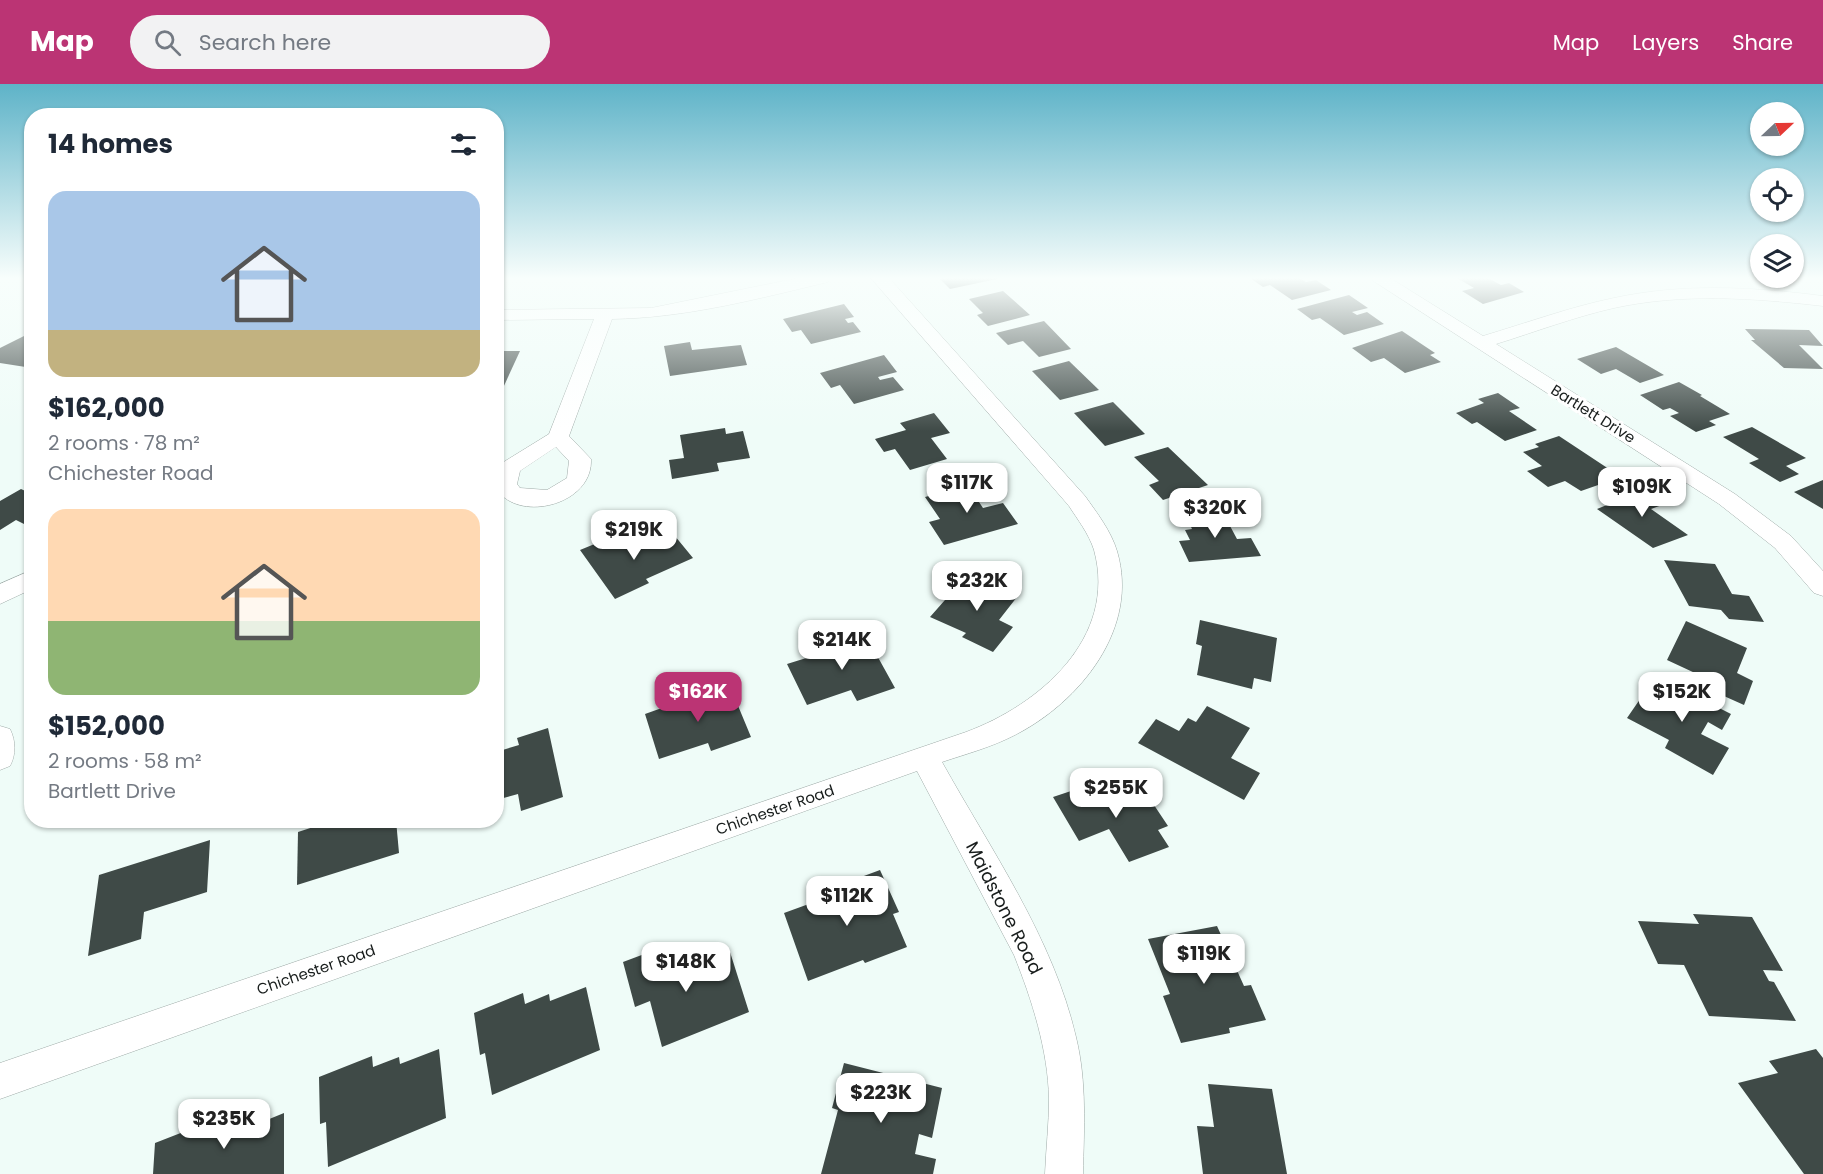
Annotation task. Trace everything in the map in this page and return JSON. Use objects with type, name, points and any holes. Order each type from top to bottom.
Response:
[{"type":"street","points":[[558,438],[599,329]]},
{"type":"street","name":"Chichester Road","points":[[0,1081],[924,757],[1006,727],[1053,696],[1077,672],[1095,646],[1108,612],[1111,578],[1106,552],[1096,528],[1077,501],[925,329]]},
{"type":"street","name":"Bartlett Drive","points":[[1459,329],[1743,511],[1783,542],[1823,587]]},
{"type":"street","points":[[1481,343],[1530,329]]},
{"type":"street","points":[[0,596],[24,582]]},
{"type":"street","points":[[0,737],[0,758]]},
{"type":"street","name":"Maidstone Road","points":[[924,757],[1028,947],[1043,984],[1059,1038],[1067,1098],[1064,1174]]},
{"type":"building","points":[[790,329],[858,329],[861,332],[811,344],[801,330],[792,332]]},
{"type":"building","points":[[1013,329],[1052,329],[1071,349],[1039,357],[1023,341],[1008,345],[996,333]]},
{"type":"building","points":[[1335,329],[1366,329],[1344,335]]},
{"type":"building","points":[[1745,329],[1809,330],[1823,346],[1799,345],[1823,369],[1784,368],[1751,340],[1755,340]]},
{"type":"building","points":[[1402,331],[1435,353],[1430,355],[1441,362],[1405,373],[1384,358],[1371,362],[1352,348]]},
{"type":"building","points":[[24,336],[24,367],[0,363],[0,348]]},
{"type":"building","points":[[690,342],[692,350],[741,345],[747,365],[670,376],[664,346]]},
{"type":"building","points":[[1616,347],[1664,375],[1640,383],[1616,369],[1601,374],[1577,359]]},
{"type":"building","points":[[504,351],[520,351],[504,386]]},
{"type":"building","points":[[884,355],[897,372],[878,377],[880,380],[893,377],[904,390],[854,404],[840,385],[831,388],[820,373]]},
{"type":"building","points":[[1069,361],[1099,390],[1060,400],[1032,371]]},
{"type":"building","points":[[1679,382],[1730,414],[1709,421],[1716,425],[1696,432],[1670,416],[1679,413],[1670,408],[1663,410],[1640,395]]},
{"type":"building","points":[[1498,393],[1520,408],[1509,411],[1537,430],[1505,441],[1477,422],[1472,424],[1456,413],[1484,403],[1478,399]]},
{"type":"building","points":[[1113,402],[1145,434],[1105,446],[1074,413]]},
{"type":"building","points":[[934,413],[950,433],[931,438],[947,459],[910,470],[895,449],[884,452],[875,439],[906,430],[900,423]]},
{"type":"building","points":[[1752,427],[1806,458],[1786,466],[1799,474],[1780,482],[1749,463],[1759,459],[1723,437]]},
{"type":"building","points":[[725,428],[726,434],[743,431],[750,458],[717,463],[719,471],[672,479],[669,460],[684,458],[680,435]]},
{"type":"building","points":[[1559,436],[1621,477],[1581,491],[1565,481],[1548,487],[1527,471],[1542,466],[1523,452],[1539,447],[1535,444]]},
{"type":"building","points":[[1168,447],[1208,485],[1163,500],[1149,485],[1159,481],[1134,457]]},
{"type":"building","points":[[1823,480],[1823,509],[1794,492]]},
{"type":"building","points":[[981,482],[992,498],[979,502],[983,508],[1003,503],[1018,524],[944,545],[929,522],[940,519],[925,497]]},
{"type":"building","points":[[1637,488],[1662,505],[1651,509],[1688,535],[1653,548],[1597,509],[1619,500],[1614,496]]},
{"type":"building","points":[[21,489],[24,490],[24,524],[16,520],[0,530],[0,501]]},
{"type":"building","points":[[1222,511],[1237,539],[1251,538],[1261,556],[1189,562],[1179,541],[1190,540],[1185,530],[1192,529],[1185,514]]},
{"type":"building","points":[[670,530],[693,558],[646,579],[649,583],[615,599],[580,550],[614,536],[623,549],[653,534],[655,536]]},
{"type":"building","points":[[1664,560],[1715,564],[1732,594],[1749,596],[1764,622],[1729,619],[1721,610],[1689,606]]},
{"type":"building","points":[[967,575],[1017,597],[999,620],[1013,627],[993,652],[962,637],[966,633],[930,617]]},
{"type":"building","points":[[1200,620],[1277,638],[1271,682],[1254,678],[1252,689],[1197,675],[1202,646],[1196,644]]},
{"type":"building","points":[[1686,621],[1747,648],[1737,673],[1753,681],[1744,705],[1706,688],[1710,680],[1667,660]]},
{"type":"building","points":[[864,632],[895,688],[857,701],[851,690],[807,705],[787,664],[832,650],[829,643]]},
{"type":"building","points":[[1656,676],[1731,714],[1722,730],[1708,722],[1701,734],[1729,748],[1713,775],[1665,748],[1669,740],[1627,718]]},
{"type":"building","points":[[729,684],[751,737],[711,751],[708,743],[659,759],[645,714]]},
{"type":"building","points":[[1207,706],[1250,728],[1231,758],[1260,773],[1244,800],[1138,743],[1156,719],[1179,731],[1188,718],[1196,722]]},
{"type":"building","points":[[548,728],[563,797],[521,811],[518,794],[504,798],[504,750],[519,745],[517,738]]},
{"type":"building","points":[[1092,784],[1101,798],[1140,784],[1168,826],[1158,830],[1169,847],[1129,862],[1109,829],[1079,841],[1053,797]]},
{"type":"building","points":[[310,828],[397,828],[399,853],[297,885],[298,832]]},
{"type":"building","points":[[210,840],[207,892],[144,912],[141,939],[88,956],[99,875]]},
{"type":"building","points":[[880,870],[899,912],[893,914],[907,947],[865,963],[863,960],[808,981],[784,913],[839,893],[837,886]]},
{"type":"building","points":[[1693,914],[1752,917],[1783,971],[1763,970],[1769,981],[1774,982],[1796,1021],[1709,1016],[1684,965],[1658,964],[1638,921],[1699,924]]},
{"type":"building","points":[[1217,926],[1244,986],[1251,985],[1266,1020],[1229,1028],[1230,1033],[1181,1043],[1163,996],[1170,994],[1148,939]]},
{"type":"building","points":[[671,944],[679,972],[730,952],[749,1012],[662,1047],[650,1001],[635,1007],[623,962]]},
{"type":"building","points":[[586,987],[600,1050],[492,1095],[485,1053],[480,1055],[474,1013],[523,993],[525,1004],[549,994],[550,1001]]},
{"type":"building","points":[[439,1049],[446,1118],[328,1167],[326,1122],[320,1124],[319,1077],[372,1056],[373,1067],[399,1057],[400,1064]]},
{"type":"building","points":[[1816,1049],[1823,1058],[1823,1174],[1804,1174],[1738,1083],[1778,1073],[1769,1061]]},
{"type":"building","points":[[844,1063],[942,1088],[932,1138],[919,1134],[915,1154],[936,1159],[933,1174],[821,1174],[838,1110],[832,1108]]},
{"type":"building","points":[[1208,1084],[1272,1089],[1287,1174],[1203,1174],[1197,1126],[1214,1127]]},
{"type":"building","points":[[284,1113],[284,1174],[153,1174],[155,1143],[214,1120],[213,1133],[242,1121],[242,1130]]}]
